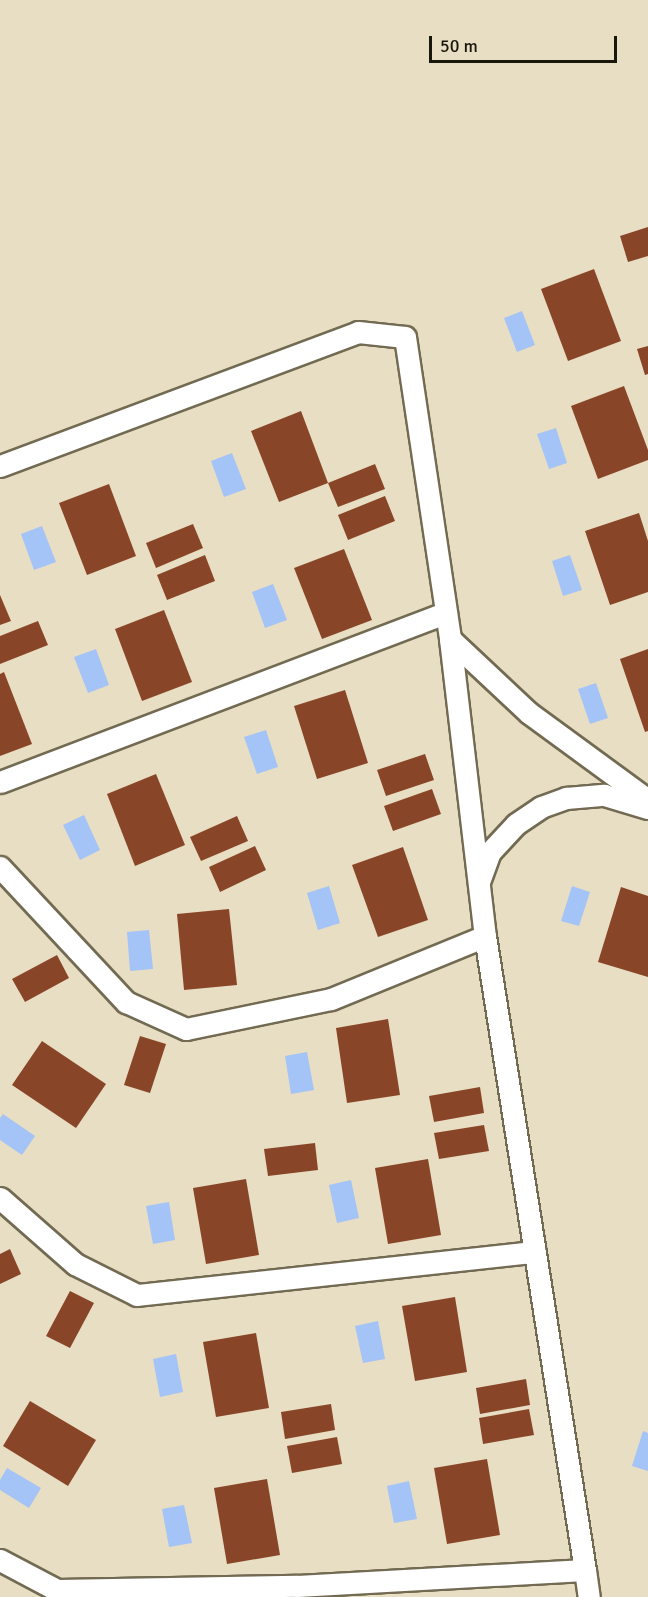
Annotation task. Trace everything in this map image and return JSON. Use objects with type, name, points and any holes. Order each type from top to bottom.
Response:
[{"type":"street","points":[[0,466],[358,332],[405,337],[450,639],[484,936],[589,1597]]},
{"type":"street","points":[[0,782],[446,613]]},
{"type":"street","points":[[450,639],[529,713],[648,800]]},
{"type":"street","points":[[478,885],[490,852],[516,824],[541,807],[566,798],[604,795],[648,808]]},
{"type":"street","points":[[0,867],[126,1002],[186,1029],[331,999],[484,936]]},
{"type":"street","points":[[0,1198],[75,1264],[138,1295],[535,1252]]},
{"type":"street","points":[[0,1560],[57,1590],[297,1586],[585,1570]]},
{"type":"water","points":[[522,311],[535,345],[517,352],[504,318]]},
{"type":"water","points":[[556,428],[567,463],[549,469],[537,434]]},
{"type":"water","points":[[232,453],[246,489],[224,497],[211,461]]},
{"type":"water","points":[[42,526],[56,562],[34,570],[21,534]]},
{"type":"water","points":[[570,555],[582,590],[563,596],[552,561]]},
{"type":"water","points":[[273,584],[287,620],[265,628],[252,592]]},
{"type":"water","points":[[96,649],[109,685],[88,693],[74,657]]},
{"type":"water","points":[[596,683],[608,718],[590,724],[578,689]]},
{"type":"water","points":[[266,730],[278,767],[257,774],[244,737]]},
{"type":"water","points":[[84,815],[100,850],[80,860],[63,825]]},
{"type":"water","points":[[329,886],[340,923],[318,930],[307,893]]},
{"type":"water","points":[[572,886],[590,892],[579,926],[561,921]]},
{"type":"water","points":[[149,930],[153,969],[130,971],[127,932]]},
{"type":"water","points":[[307,1052],[314,1090],[291,1094],[285,1056]]},
{"type":"water","points":[[3,1114],[35,1136],[22,1155],[0,1140],[0,1118]]},
{"type":"water","points":[[351,1180],[359,1218],[337,1223],[329,1185]]},
{"type":"water","points":[[169,1202],[175,1240],[153,1244],[146,1206]]},
{"type":"water","points":[[378,1321],[385,1359],[363,1363],[355,1326]]},
{"type":"water","points":[[176,1354],[183,1392],[160,1397],[153,1359]]},
{"type":"water","points":[[643,1431],[648,1433],[648,1471],[632,1466]]},
{"type":"water","points":[[7,1468],[41,1488],[29,1508],[0,1490],[0,1480]]},
{"type":"water","points":[[409,1481],[417,1519],[394,1523],[387,1486]]},
{"type":"water","points":[[184,1505],[192,1543],[169,1547],[162,1509]]},
{"type":"building","points":[[648,227],[648,256],[628,262],[620,236]]},
{"type":"building","points":[[594,269],[621,341],[568,361],[541,289]]},
{"type":"building","points":[[648,346],[648,374],[645,375],[637,349]]},
{"type":"building","points":[[624,386],[648,450],[648,460],[598,479],[571,406]]},
{"type":"building","points":[[301,411],[328,483],[279,502],[251,431]]},
{"type":"building","points":[[375,464],[385,489],[338,507],[328,483]]},
{"type":"building","points":[[109,484],[136,556],[87,575],[59,503]]},
{"type":"building","points":[[385,496],[395,521],[348,540],[338,515]]},
{"type":"building","points":[[639,513],[648,541],[648,592],[610,605],[585,531]]},
{"type":"building","points":[[193,524],[203,548],[156,568],[146,543]]},
{"type":"building","points":[[344,549],[372,620],[322,639],[294,568]]},
{"type":"building","points":[[205,555],[215,581],[167,600],[157,575]]},
{"type":"building","points":[[0,595],[11,621],[0,625]]},
{"type":"building","points":[[164,610],[192,682],[142,701],[115,629]]},
{"type":"building","points":[[38,621],[48,645],[0,664],[0,636]]},
{"type":"building","points":[[648,649],[648,731],[645,732],[620,659]]},
{"type":"building","points":[[4,672],[32,744],[0,756],[0,674]]},
{"type":"building","points":[[345,690],[368,763],[317,779],[294,706]]},
{"type":"building","points":[[425,754],[434,780],[386,796],[377,770]]},
{"type":"building","points":[[156,774],[185,845],[135,866],[107,794]]},
{"type":"building","points":[[432,789],[441,814],[393,831],[384,806]]},
{"type":"building","points":[[237,816],[248,841],[201,861],[190,837]]},
{"type":"building","points":[[255,846],[266,870],[220,892],[209,867]]},
{"type":"building","points":[[403,847],[428,920],[378,937],[352,865]]},
{"type":"building","points":[[621,887],[648,896],[648,977],[598,962]]},
{"type":"building","points":[[229,909],[237,985],[184,990],[177,914]]},
{"type":"building","points":[[57,955],[69,978],[25,1002],[12,979]]},
{"type":"building","points":[[388,1019],[400,1095],[347,1103],[336,1028]]},
{"type":"building","points":[[140,1036],[166,1044],[150,1093],[124,1085]]},
{"type":"building","points":[[42,1041],[106,1084],[76,1128],[12,1085]]},
{"type":"building","points":[[480,1087],[484,1113],[434,1122],[429,1096]]},
{"type":"building","points":[[484,1125],[489,1151],[439,1159],[434,1133]]},
{"type":"building","points":[[315,1143],[318,1170],[268,1176],[264,1149]]},
{"type":"building","points":[[428,1159],[441,1235],[388,1244],[375,1168]]},
{"type":"building","points":[[246,1179],[259,1255],[206,1264],[193,1188]]},
{"type":"building","points":[[10,1249],[21,1274],[0,1284],[0,1254]]},
{"type":"building","points":[[70,1291],[94,1303],[70,1348],[46,1336]]},
{"type":"building","points":[[455,1297],[467,1372],[415,1381],[402,1306]]},
{"type":"building","points":[[256,1333],[269,1408],[216,1417],[203,1342]]},
{"type":"building","points":[[526,1379],[530,1405],[480,1414],[476,1388]]},
{"type":"building","points":[[30,1401],[96,1440],[68,1486],[3,1446]]},
{"type":"building","points":[[331,1404],[335,1430],[285,1439],[281,1412]]},
{"type":"building","points":[[529,1409],[534,1435],[483,1444],[479,1418]]},
{"type":"building","points":[[337,1437],[342,1464],[292,1473],[287,1446]]},
{"type":"building","points":[[487,1459],[500,1535],[447,1544],[434,1468]]},
{"type":"building","points":[[267,1479],[280,1555],[227,1564],[214,1488]]}]
